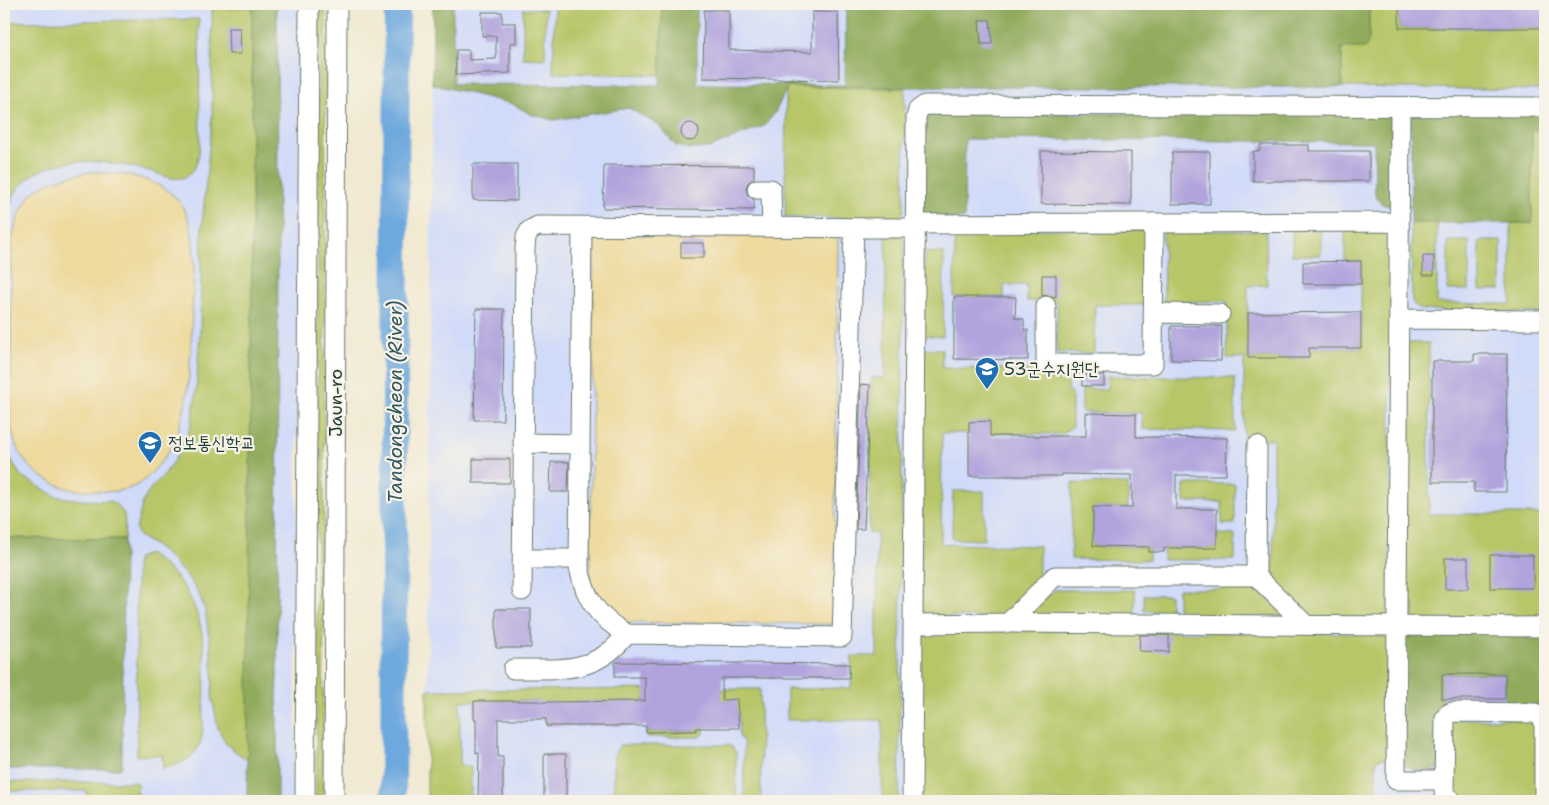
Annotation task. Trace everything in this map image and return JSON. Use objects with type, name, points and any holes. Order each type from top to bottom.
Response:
[{"type":"street","name":"Jaun-ro","points":[[306,801],[309,4]]},
{"type":"street","name":"Jaun-ro","points":[[334,801],[337,4]]},
{"type":"street","points":[[912,801],[916,118],[918,110],[925,105],[1545,107]]},
{"type":"street","points":[[1400,107],[1396,780],[1444,780]]},
{"type":"street","points":[[756,189],[771,189],[772,227]]},
{"type":"street","points":[[522,591],[526,238],[530,230],[538,226],[854,228],[1154,223],[1399,222]]},
{"type":"street","points":[[1046,306],[1046,364],[1153,364],[1154,223]]},
{"type":"street","points":[[582,226],[579,559],[581,579],[591,603],[611,626],[627,634],[842,637],[854,228]]},
{"type":"street","points":[[1153,313],[1220,314]]},
{"type":"street","points":[[1399,319],[1545,320]]},
{"type":"street","points":[[523,443],[580,444]]},
{"type":"street","points":[[1256,576],[1257,446]]},
{"type":"street","points":[[523,559],[579,559]]},
{"type":"street","points":[[1008,623],[1055,576],[1256,576],[1306,626]]},
{"type":"street","points":[[913,624],[1545,626]]},
{"type":"street","points":[[512,669],[571,668],[586,665],[610,652],[627,634]]},
{"type":"street","points":[[1452,801],[1444,792],[1445,718],[1452,712],[1535,713],[1543,718],[1544,801]]},
{"type":"shaded area","name":"정보통신학교","points":[[4,4],[299,4],[295,801],[4,801]]},
{"type":"shaded area","name":"53군수지원단","points":[[433,4],[1545,4],[1545,801],[427,801]]},
{"type":"green space","points":[[252,4],[277,4],[277,801],[247,801],[252,251]]},
{"type":"green space","points":[[319,4],[326,4],[323,801],[316,801]]},
{"type":"green space","points":[[433,4],[453,4],[453,84],[660,85],[662,4],[697,4],[697,84],[845,85],[846,4],[1369,4],[1369,39],[1365,48],[1342,48],[1342,87],[787,87],[775,113],[764,126],[709,148],[691,149],[676,146],[658,125],[629,108],[553,120],[530,114],[513,104],[432,84]]},
{"type":"green space","points":[[555,4],[662,4],[661,75],[553,73]]},
{"type":"green space","points":[[1369,4],[1399,4],[1399,28],[1545,28],[1545,90],[1342,87],[1342,47],[1369,39]]},
{"type":"green space","points":[[252,7],[248,761],[226,744],[218,728],[212,697],[213,674],[210,642],[205,610],[199,594],[187,576],[161,550],[139,536],[136,529],[143,501],[181,450],[191,425],[196,394],[200,331],[202,226],[212,117],[212,9]]},
{"type":"green space","points":[[523,9],[546,9],[545,59],[523,58]]},
{"type":"green space","points":[[199,19],[200,142],[197,161],[191,173],[182,178],[172,178],[146,170],[99,162],[66,163],[50,167],[36,173],[23,183],[15,193],[6,219],[4,232],[4,22]]},
{"type":"green space","points":[[786,87],[905,88],[904,211],[901,216],[896,219],[785,217]]},
{"type":"green space","points":[[1390,113],[1394,116],[1395,206],[1382,204],[1375,194],[1374,142],[965,139],[964,219],[925,216],[922,210],[926,120],[928,114]]},
{"type":"green space","points":[[1411,113],[1545,113],[1545,129],[1532,130],[1532,223],[1411,223]]},
{"type":"green space","points":[[1532,129],[1545,129],[1545,313],[1423,310],[1417,307],[1412,300],[1411,223],[1437,223],[1437,303],[1511,304],[1511,223],[1532,223]]},
{"type":"green space","points":[[955,229],[1146,230],[1146,305],[1095,305],[1094,353],[1057,353],[1057,301],[1027,301],[1027,285],[1004,285],[1004,297],[954,297]]},
{"type":"green space","points":[[1292,230],[1321,230],[1321,255],[1292,255]]},
{"type":"green space","points":[[1163,231],[1266,231],[1267,285],[1248,286],[1248,358],[1308,358],[1309,348],[1361,348],[1361,261],[1345,261],[1345,231],[1392,231],[1389,612],[1387,617],[1314,619],[1273,581],[1273,439],[1244,439],[1244,358],[1227,358],[1227,301],[1164,302]]},
{"type":"green space","points":[[886,236],[904,236],[899,801],[882,801],[882,720],[787,720],[787,689],[851,688],[852,656],[877,656],[877,534],[869,533],[871,378],[885,378]]},
{"type":"green space","points":[[1448,241],[1469,241],[1469,290],[1448,290]]},
{"type":"green space","points":[[1479,241],[1501,241],[1501,290],[1480,290]]},
{"type":"green space","points":[[925,252],[944,253],[943,336],[924,336]]},
{"type":"green space","points":[[1405,343],[1429,343],[1429,514],[1545,514],[1545,622],[1405,620]]},
{"type":"green space","points":[[924,349],[942,349],[942,368],[1069,370],[1068,391],[1072,392],[1072,427],[1062,434],[942,433],[941,544],[1039,546],[1039,580],[1001,618],[926,616],[921,613]]},
{"type":"green space","points":[[1107,376],[1235,378],[1235,431],[1142,429],[1142,413],[1082,412],[1082,389],[1107,389]]},
{"type":"green space","points":[[4,430],[10,457],[20,475],[55,496],[81,500],[111,501],[124,514],[124,539],[4,538]]},
{"type":"green space","points":[[1072,483],[1128,484],[1128,508],[1093,508],[1093,546],[1149,547],[1149,560],[1071,559]]},
{"type":"green space","points":[[1184,484],[1235,484],[1235,524],[1222,524],[1222,502],[1184,502]]},
{"type":"green space","points":[[953,491],[984,491],[984,540],[952,539]]},
{"type":"green space","points":[[1217,534],[1235,535],[1235,560],[1163,560],[1164,548],[1217,548]]},
{"type":"green space","points":[[4,538],[124,539],[122,767],[120,769],[4,769]]},
{"type":"green space","points":[[148,554],[167,568],[180,582],[190,598],[202,632],[204,650],[204,707],[200,744],[187,759],[163,769],[162,755],[137,756],[136,566],[138,558]]},
{"type":"green space","points":[[1178,589],[1257,589],[1285,616],[1178,619]]},
{"type":"green space","points":[[1055,590],[1135,590],[1135,619],[1026,615]]},
{"type":"green space","points":[[1144,595],[1170,595],[1170,611],[1144,611]]},
{"type":"green space","points":[[919,630],[1384,634],[1391,642],[1391,756],[1376,760],[1376,801],[920,801]]},
{"type":"green space","points":[[1545,631],[1545,705],[1505,705],[1505,674],[1443,674],[1442,763],[1438,768],[1419,771],[1406,766],[1402,762],[1401,633]]},
{"type":"green space","points":[[760,689],[761,801],[744,801],[744,743],[739,736],[739,714],[701,714],[701,728],[704,728],[704,734],[700,737],[648,737],[646,732],[696,731],[696,696],[645,696],[645,701],[540,703],[539,701],[460,701],[460,766],[469,766],[471,768],[471,801],[427,801],[427,690]]},
{"type":"green space","points":[[1537,718],[1540,801],[1459,801],[1451,795],[1449,720]]},
{"type":"green space","points":[[620,745],[728,745],[736,752],[736,801],[614,801],[614,755]]},
{"type":"green space","points":[[4,782],[137,782],[138,801],[87,801],[87,791],[4,791]]},
{"type":"sand","points":[[90,172],[113,173],[135,177],[156,184],[166,190],[175,197],[189,221],[194,252],[191,355],[186,398],[181,419],[174,439],[164,457],[151,473],[139,484],[117,491],[70,489],[41,476],[22,457],[14,439],[11,422],[11,243],[16,225],[21,210],[28,199],[45,184]]},
{"type":"sand","points":[[594,235],[838,237],[834,624],[617,622],[590,589]]},
{"type":"building","points":[[1399,4],[1545,4],[1545,28],[1399,28]]},
{"type":"building","points":[[704,10],[729,10],[729,50],[812,52],[812,12],[838,12],[839,80],[703,78]]},
{"type":"building","points":[[482,12],[502,12],[502,23],[516,23],[516,43],[510,43],[510,73],[456,75],[456,50],[469,50],[469,60],[496,59],[496,36],[482,36]]},
{"type":"building","points":[[979,20],[990,20],[992,44],[981,44]]},
{"type":"building","points":[[228,28],[240,28],[241,54],[229,54]]},
{"type":"building","points":[[690,123],[696,126],[699,132],[696,138],[690,141],[684,138],[681,132],[684,126]]},
{"type":"building","points":[[1260,145],[1309,145],[1309,151],[1369,151],[1369,181],[1253,181],[1253,151],[1260,151]]},
{"type":"building","points":[[1041,151],[1131,152],[1131,205],[1041,204]]},
{"type":"building","points":[[1172,152],[1210,152],[1210,204],[1172,204]]},
{"type":"building","points":[[473,164],[517,164],[517,201],[473,200]]},
{"type":"building","points":[[604,165],[754,166],[754,178],[748,183],[746,189],[748,195],[754,200],[754,210],[603,208]]},
{"type":"building","points":[[681,243],[704,243],[704,258],[681,258]]},
{"type":"building","points":[[1423,256],[1434,256],[1434,275],[1423,275]]},
{"type":"building","points":[[1361,261],[1361,284],[1303,284],[1303,262]]},
{"type":"building","points":[[1042,275],[1056,275],[1056,297],[1042,296]]},
{"type":"building","points":[[954,297],[1016,297],[1015,318],[1024,319],[1024,330],[1028,330],[1028,360],[954,359]]},
{"type":"building","points":[[476,309],[504,309],[503,420],[474,420]]},
{"type":"building","points":[[1361,312],[1361,348],[1309,348],[1309,358],[1248,358],[1248,313]]},
{"type":"building","points":[[1171,326],[1222,326],[1221,361],[1171,360]]},
{"type":"building","points":[[1474,354],[1507,354],[1506,492],[1474,492],[1474,482],[1432,482],[1432,361],[1474,361]]},
{"type":"building","points":[[1082,375],[1104,375],[1104,386],[1082,386]]},
{"type":"building","points":[[861,384],[870,385],[864,529],[856,529]]},
{"type":"building","points":[[1086,413],[1136,414],[1136,437],[1227,438],[1226,475],[1176,475],[1176,509],[1217,509],[1217,548],[1164,548],[1164,552],[1149,552],[1149,547],[1093,546],[1093,507],[1132,508],[1132,475],[969,476],[969,422],[990,421],[990,436],[1086,436]]},
{"type":"building","points":[[473,459],[510,459],[510,483],[473,483]]},
{"type":"building","points":[[551,462],[569,462],[568,492],[550,492]]},
{"type":"building","points":[[1490,555],[1533,555],[1533,588],[1490,588]]},
{"type":"building","points":[[1445,558],[1468,558],[1468,589],[1445,589]]},
{"type":"building","points":[[496,609],[531,609],[531,648],[496,648]]},
{"type":"building","points":[[1140,635],[1169,635],[1169,652],[1139,651]]},
{"type":"building","points":[[615,662],[849,664],[849,678],[722,678],[722,700],[737,699],[739,728],[696,728],[696,731],[646,732],[646,726],[546,726],[546,719],[498,719],[498,757],[503,757],[503,801],[478,801],[479,753],[476,753],[474,701],[645,701],[645,677],[615,677]]},
{"type":"building","points":[[1442,674],[1505,674],[1505,699],[1442,699]]},
{"type":"building","points":[[544,754],[566,754],[566,798],[544,798]]},
{"type":"waterway","name":"Tandongcheon (River)","points":[[393,801],[397,4]]},
{"type":"place","name":"53군수지원단","points":[[987,390]]},
{"type":"place","name":"정보통신학교","points":[[150,464]]}]
